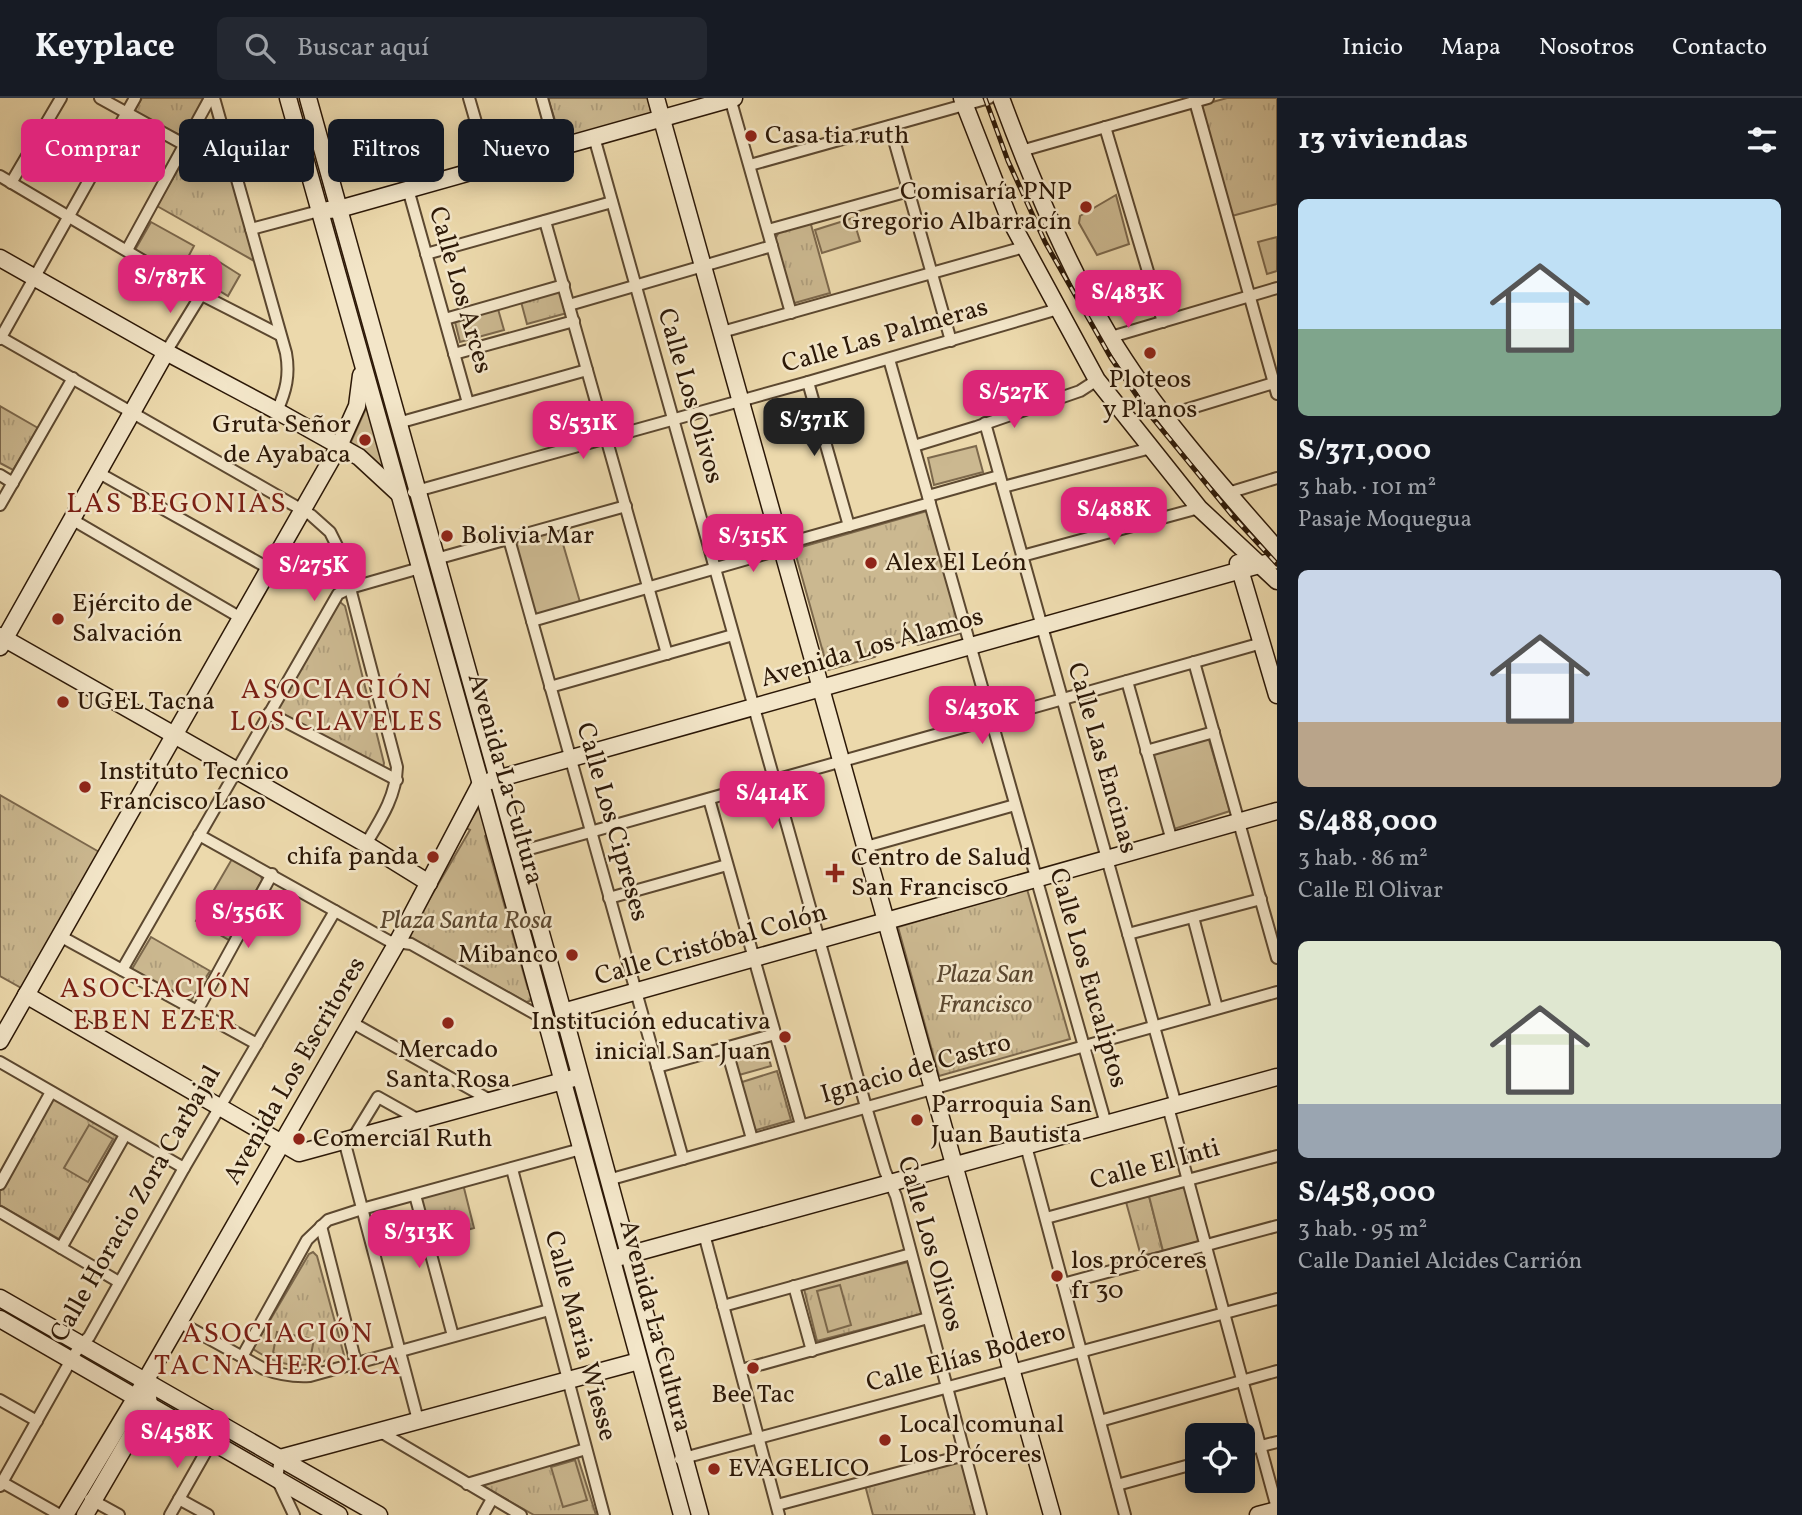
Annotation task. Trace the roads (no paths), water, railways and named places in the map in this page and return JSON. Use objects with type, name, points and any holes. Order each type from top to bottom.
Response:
[{"type":"street","points":[[11,183],[61,98]]},
{"type":"street","points":[[100,98],[179,142]]},
{"type":"street","points":[[135,98],[0,338],[303,512],[325,526],[335,539],[395,756],[397,780],[384,815],[366,844]]},
{"type":"street","points":[[200,119],[212,98]]},
{"type":"street","points":[[212,98],[286,353],[287,387],[277,411]]},
{"type":"street","name":"Avenida La Cultura","points":[[288,98],[564,1081],[682,1515]]},
{"type":"street","name":"Avenida La Cultura","points":[[308,98],[519,852],[700,1515]]},
{"type":"street","points":[[469,98],[475,119]]},
{"type":"street","points":[[542,98],[548,119]]},
{"type":"street","points":[[656,98],[1052,1515]]},
{"type":"street","points":[[574,143],[732,98],[792,313]]},
{"type":"street","points":[[750,165],[890,126],[963,102],[989,98]]},
{"type":"street","points":[[1000,98],[1060,240],[1111,337],[1165,416],[1277,548]]},
{"type":"street","points":[[1021,151],[1208,98]]},
{"type":"street","points":[[1165,416],[1276,386],[1194,100]]},
{"type":"street","points":[[963,102],[992,178],[1024,247],[1097,380],[1199,508],[1277,580]]},
{"type":"street","points":[[890,126],[951,341]]},
{"type":"street","points":[[1105,127],[1163,322]]},
{"type":"street","name":"Calle Los Olivos","points":[[594,137],[866,1107],[896,1196],[981,1515]]},
{"type":"street","points":[[127,250],[179,156]]},
{"type":"street","points":[[251,229],[319,211],[339,209],[458,175]]},
{"type":"street","points":[[0,176],[201,295],[280,335]]},
{"type":"street","name":"Calle Los Arces","points":[[408,189],[468,403]]},
{"type":"street","points":[[768,230],[909,191]]},
{"type":"street","points":[[426,254],[612,202]]},
{"type":"street","points":[[545,221],[667,654]]},
{"type":"street","points":[[569,306],[772,246]]},
{"type":"street","points":[[722,332],[1024,247]]},
{"type":"street","points":[[0,258],[339,446],[368,465],[400,496]]},
{"type":"street","points":[[444,319],[564,285]]},
{"type":"street","points":[[1111,337],[1277,288]]},
{"type":"street","points":[[201,295],[2,640],[237,770],[429,883]]},
{"type":"street","name":"Calle Las Palmeras","points":[[400,496],[1058,309]]},
{"type":"street","points":[[454,354],[573,321]]},
{"type":"street","points":[[0,1041],[339,446],[353,419],[361,392],[360,355]]},
{"type":"street","name":"Calle Los Eucaliptos","points":[[889,359],[1106,1124]]},
{"type":"street","points":[[398,423],[587,370]]},
{"type":"street","points":[[0,505],[73,378]]},
{"type":"street","points":[[914,446],[1080,391],[1097,380]]},
{"type":"street","points":[[808,382],[849,526]]},
{"type":"street","name":"Calle Las Encinas","points":[[985,423],[1154,1026],[1188,1180],[1277,1509]]},
{"type":"street","points":[[532,621],[715,569],[929,499],[1151,448]]},
{"type":"street","points":[[99,473],[270,569]]},
{"type":"street","points":[[0,475],[13,483]]},
{"type":"street","points":[[1228,493],[1277,478]]},
{"type":"street","points":[[436,559],[626,506]]},
{"type":"street","points":[[1022,556],[1199,508]]},
{"type":"street","points":[[73,520],[242,618]]},
{"type":"street","points":[[1221,529],[1242,570],[1277,695]]},
{"type":"street","name":"Calle Los Cipreses","points":[[509,539],[683,1158]]},
{"type":"street","name":"Avenida Los Álamos","points":[[481,783],[1277,560]]},
{"type":"street","points":[[122,970],[338,594],[420,568]]},
{"type":"street","points":[[551,688],[733,635]]},
{"type":"street","points":[[519,852],[1262,643]]},
{"type":"street","points":[[1194,662],[1277,958]]},
{"type":"street","points":[[1127,681],[1172,841]]},
{"type":"street","points":[[270,713],[397,780]]},
{"type":"street","points":[[1146,751],[1214,732]]},
{"type":"street","name":"Avenida Los Escritores","points":[[62,1515],[86,1497],[143,1401],[145,1381],[398,941],[481,783]]},
{"type":"street","points":[[709,799],[800,1125]]},
{"type":"street","points":[[866,847],[1015,805]]},
{"type":"street","name":"Calle Cristóbal Colón","points":[[563,1012],[1277,811]]},
{"type":"street","points":[[199,835],[388,941],[411,944],[547,1020]]},
{"type":"street","points":[[609,898],[727,864]]},
{"type":"street","points":[[197,1011],[272,874]]},
{"type":"street","points":[[1128,934],[1261,899]]},
{"type":"street","name":"Calle Horacio Zora Carbajal","points":[[1,1483],[335,911]]},
{"type":"street","points":[[1193,917],[1217,1008]]},
{"type":"street","points":[[60,936],[257,1044]]},
{"type":"street","name":"Ignacio de Castro","points":[[608,1180],[1277,992]]},
{"type":"street","points":[[26,995],[300,1153],[580,1076]]},
{"type":"street","points":[[351,1022],[490,1100]]},
{"type":"street","points":[[657,1067],[775,1034]]},
{"type":"street","points":[[726,1047],[751,1139]]},
{"type":"street","points":[[0,1062],[184,1168]]},
{"type":"street","points":[[611,1259],[1277,1077]]},
{"type":"street","points":[[0,1184],[51,1092]]},
{"type":"street","points":[[418,1420],[362,1209],[349,1139],[378,1097],[419,1120]]},
{"type":"street","points":[[61,1248],[125,1135]]},
{"type":"street","points":[[1026,1146],[1125,1515]]},
{"type":"street","points":[[242,1357],[307,1240],[321,1226],[339,1216],[362,1209],[581,1149]]},
{"type":"street","name":"Calle El Inti","points":[[1046,1218],[1277,1156]]},
{"type":"street","name":"Calle Maria Wiesse","points":[[512,1169],[604,1515]]},
{"type":"street","points":[[415,1195],[453,1336]]},
{"type":"street","points":[[0,1212],[119,1282]]},
{"type":"street","points":[[321,1226],[356,1363]]},
{"type":"street","points":[[1063,1284],[1277,1226]]},
{"type":"street","points":[[704,1234],[778,1510],[965,1455]]},
{"type":"street","points":[[723,1306],[911,1254]]},
{"type":"street","points":[[794,1286],[812,1351]]},
{"type":"street","points":[[0,1298],[379,1515]]},
{"type":"street","name":"Calle Elías Bodero","points":[[667,1462],[1277,1299]]},
{"type":"street","points":[[179,1322],[278,1375],[295,1377],[310,1376],[549,1310]]},
{"type":"street","points":[[741,1370],[928,1318]]},
{"type":"street","points":[[0,1320],[339,1515]]},
{"type":"street","points":[[280,1458],[639,1361]]},
{"type":"street","points":[[1100,1421],[1277,1371]]},
{"type":"street","points":[[0,1400],[37,1421]]},
{"type":"street","points":[[379,1431],[520,1515]]},
{"type":"street","points":[[170,1515],[212,1441]]},
{"type":"street","points":[[1255,1448],[1277,1442]]},
{"type":"street","points":[[467,1484],[586,1449]]},
{"type":"street","points":[[280,1458],[277,1479],[294,1515]]},
{"type":"street","points":[[1117,1485],[1185,1467]]},
{"type":"street","points":[[1,1483],[62,1515]]},
{"type":"street","points":[[86,1497],[120,1515]]},
{"type":"street","name":"Avenida Los Escritores","points":[[85,1515],[86,1497]]},
{"type":"street","points":[[179,1499],[208,1515]]},
{"type":"street","points":[[483,1515],[492,1499]]},
{"type":"street","points":[[1258,1515],[1277,1509]]},
{"type":"railway","points":[[985,98],[1008,161],[1045,242],[1111,358],[1150,415],[1231,514],[1277,564]]},
{"type":"place","name":"Casa tia ruth","points":[[751,136]]},
{"type":"place","name":"Comisaría PNP Gregorio Albarracín","points":[[1086,207]]},
{"type":"place","name":"Ploteos y Planos","points":[[1150,353]]},
{"type":"place","name":"Gruta Señor de Ayabaca","points":[[365,440]]},
{"type":"place","name":"Bolivia Mar","points":[[447,536]]},
{"type":"place","name":"Alex El León","points":[[871,563]]},
{"type":"place","name":"Ejército de Salvación","points":[[58,619]]},
{"type":"place","name":"UGEL Tacna","points":[[63,702]]},
{"type":"place","name":"Instituto Tecnico Francisco Laso","points":[[85,787]]},
{"type":"place","name":"chifa panda","points":[[433,857]]},
{"type":"place","name":"Centro de Salud San Francisco","points":[[835,873]]},
{"type":"place","name":"Mibanco","points":[[572,955]]},
{"type":"place","name":"Mercado Santa Rosa","points":[[448,1023]]},
{"type":"place","name":"Institución educativa inicial San Juan","points":[[785,1037]]},
{"type":"place","name":"Parroquia San Juan Bautista","points":[[917,1120]]},
{"type":"place","name":"Comercial Ruth","points":[[299,1139]]},
{"type":"place","name":"los próceres f1 30","points":[[1057,1276]]},
{"type":"place","name":"Bee Tac","points":[[753,1368]]},
{"type":"place","name":"Local comunal Los Próceres","points":[[885,1440]]},
{"type":"place","name":"EVAGELICO","points":[[714,1469]]},
{"type":"district","name":"LAS BEGONIAS","points":[[177,504]]},
{"type":"district","name":"ASOCIACIÓN LOS CLAVELES","points":[[337,706]]},
{"type":"district","name":"ASOCIACIÓN EBEN EZER","points":[[156,1005]]},
{"type":"district","name":"ASOCIACIÓN TACNA HEROICA","points":[[278,1350]]},
{"type":"park label","name":"Plaza Santa Rosa","points":[[466,921]]},
{"type":"park label","name":"Plaza San Francisco","points":[[985,990]]}]
